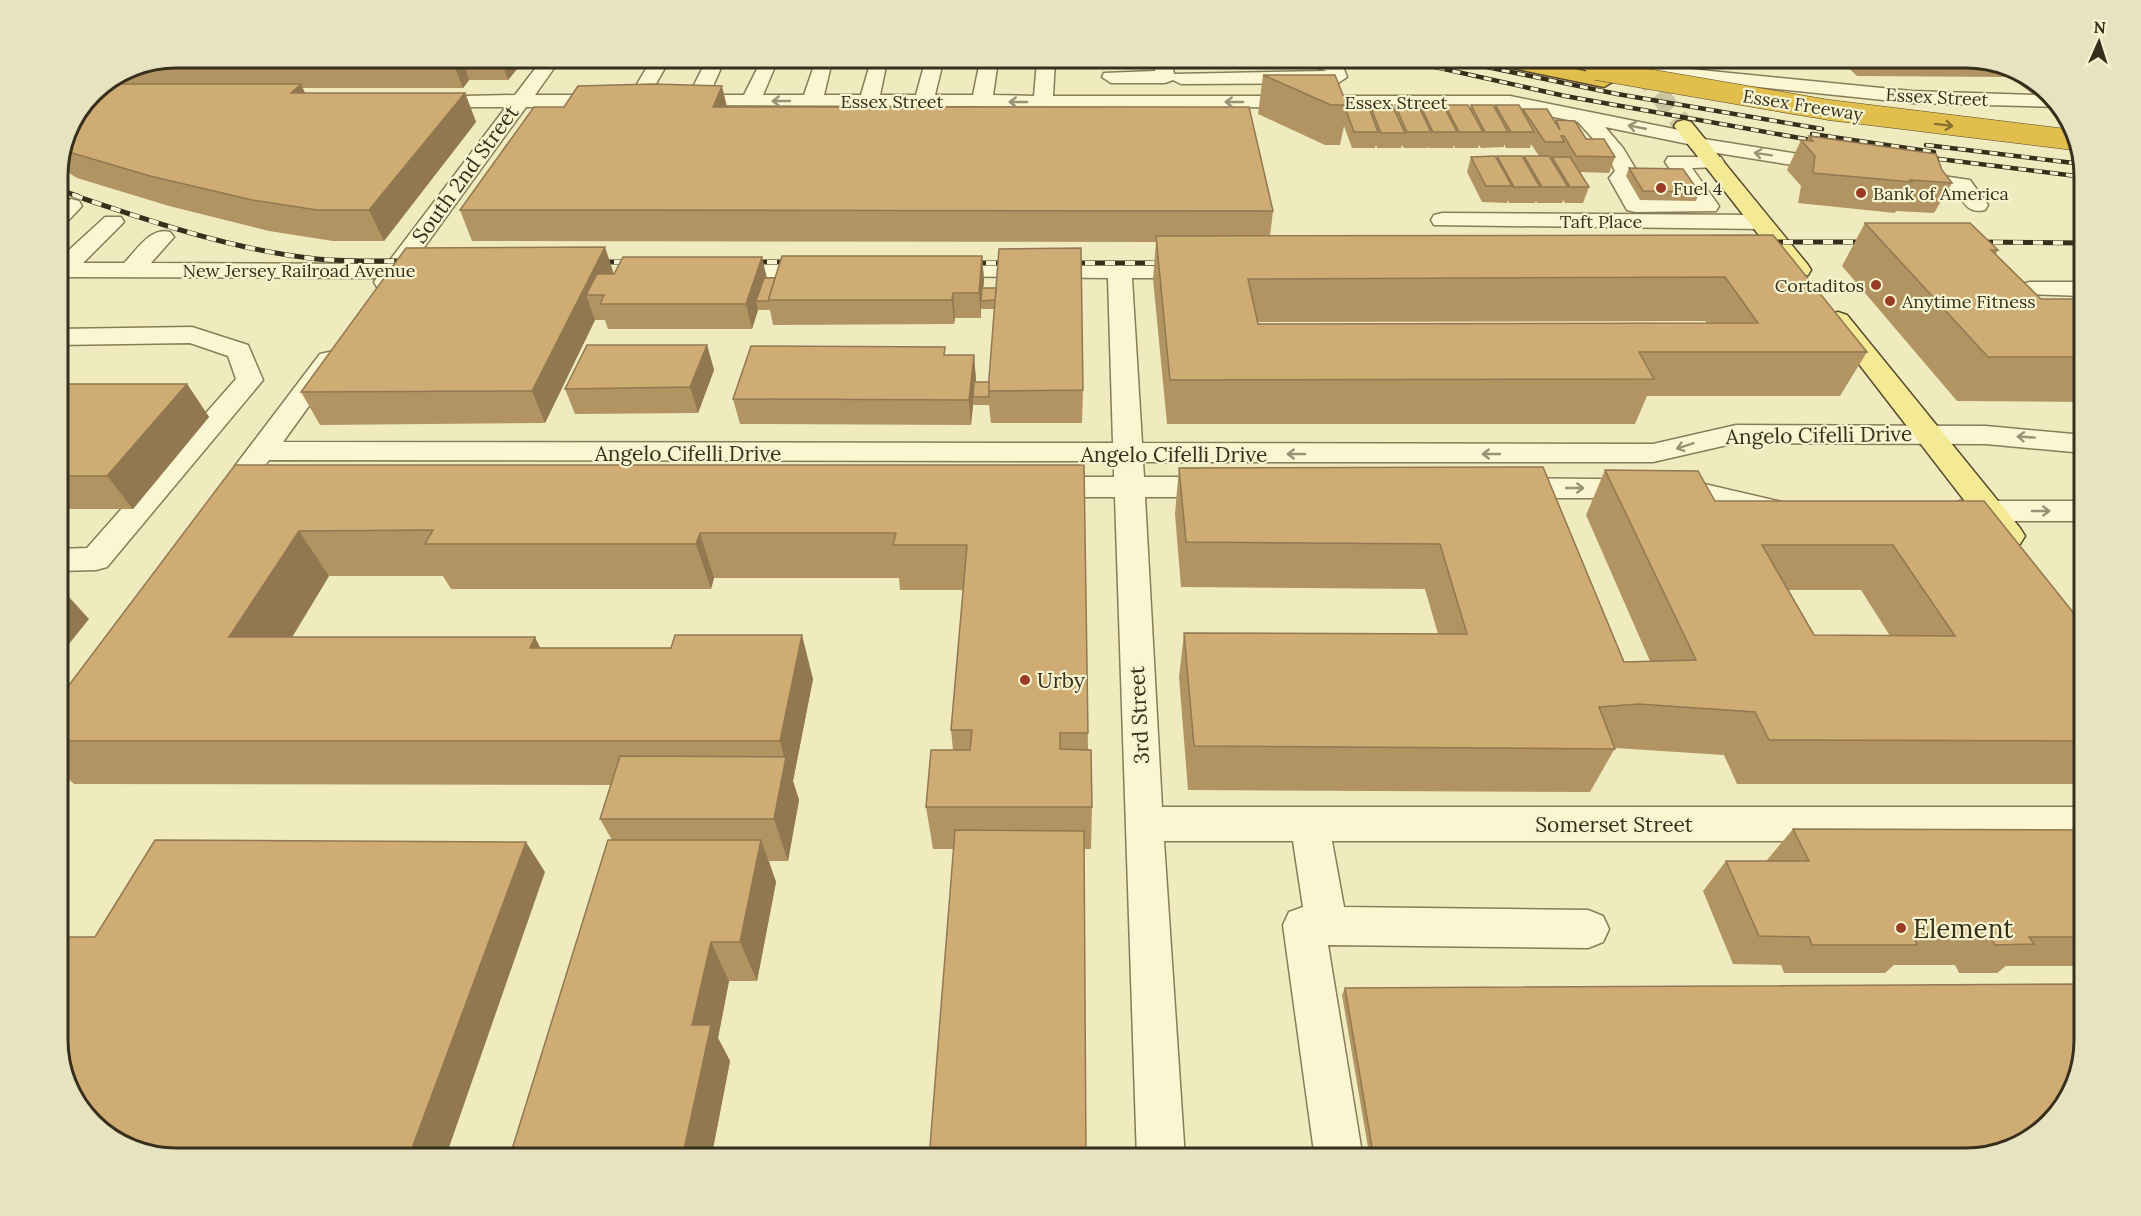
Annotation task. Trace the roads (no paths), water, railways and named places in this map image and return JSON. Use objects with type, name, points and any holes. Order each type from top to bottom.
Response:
[{"type":"highway","points":[[1556,68],[1600,75]]},
{"type":"highway","name":"Essex Freeway","points":[[1574,68],[1600,75],[1754,98],[1914,121],[2067,139]]},
{"type":"highway","name":"Essex Freeway","points":[[1688,68],[1821,90],[2057,119]]},
{"type":"main road","points":[[1692,136],[1760,222],[1803,283],[2025,557]]},
{"type":"street","name":"South 2nd Street","points":[[366,309],[544,68]]},
{"type":"street","points":[[637,101],[656,68]]},
{"type":"street","points":[[696,101],[712,68]]},
{"type":"street","points":[[751,101],[767,68]]},
{"type":"street","points":[[812,101],[822,68]]},
{"type":"street","points":[[869,101],[878,68]]},
{"type":"street","points":[[924,102],[932,68]]},
{"type":"street","points":[[982,102],[988,68]]},
{"type":"street","points":[[1043,102],[1045,68]]},
{"type":"street","points":[[1110,68],[1114,102]]},
{"type":"street","points":[[1181,78],[1338,77],[1335,68]]},
{"type":"street","name":"Essex Street","points":[[1667,68],[1880,94],[2044,101]]},
{"type":"street","name":"Essex Street","points":[[401,101],[1510,102],[1859,169]]},
{"type":"street","points":[[1585,117],[1616,152],[1627,173]]},
{"type":"street","points":[[1686,206],[1684,173],[1676,162],[1713,162]]},
{"type":"street","points":[[1684,173],[1627,173],[1620,178],[1635,205],[1686,206],[1742,199]]},
{"type":"street","points":[[1893,174],[1962,185],[1977,205]]},
{"type":"street","name":"Taft Place","points":[[1442,220],[1686,206],[1760,222]]},
{"type":"street","points":[[68,262],[113,222]]},
{"type":"street","points":[[131,270],[162,237]]},
{"type":"street","points":[[197,270],[214,249]]},
{"type":"street","name":"New Jersey Railroad Avenue","points":[[68,270],[453,271]]},
{"type":"street","points":[[699,271],[839,271]]},
{"type":"street","points":[[909,271],[1224,271]]},
{"type":"street","name":"3rd Street","points":[[1120,271],[1160,1148]]},
{"type":"street","points":[[2030,289],[2073,289]]},
{"type":"street","points":[[68,337],[192,335],[240,351],[250,380],[96,559],[68,560]]},
{"type":"street","points":[[271,486],[236,485],[345,337]]},
{"type":"street","name":"Angelo Cifelli Drive","points":[[261,452],[1128,471],[1653,453],[1736,434],[1927,434],[2042,438],[2073,442]]},
{"type":"street","name":"Angelo Cifelli Drive","points":[[1009,487],[1128,471],[1247,487]]},
{"type":"street","points":[[1484,488],[1662,488],[1687,490],[1748,506],[1802,510]]},
{"type":"street","points":[[1937,511],[2073,511]]},
{"type":"street","name":"Somerset Street","points":[[1144,824],[2074,824]]},
{"type":"street","points":[[1310,824],[1326,926]]},
{"type":"street","points":[[1337,1148],[1304,925],[1588,929]]},
{"type":"tunnel","points":[[1640,70],[1684,126]]},
{"type":"railway","points":[[1439,68],[1565,96],[1822,142]]},
{"type":"railway","points":[[1492,68],[1617,94],[1822,129]]},
{"type":"railway","points":[[1812,134],[1934,152]]},
{"type":"railway","points":[[1926,145],[2072,163]]},
{"type":"railway","points":[[1923,157],[2073,176]]},
{"type":"railway","points":[[68,193],[78,196]]},
{"type":"railway","points":[[73,195],[194,234],[255,249],[329,260],[414,261]]},
{"type":"railway","points":[[1763,242],[1871,242]]},
{"type":"railway","points":[[1973,242],[2073,243]]},
{"type":"railway","points":[[594,262],[636,262]]},
{"type":"railway","points":[[747,262],[798,262]]},
{"type":"railway","points":[[966,263],[1014,263]]},
{"type":"railway","points":[[1065,263],[1170,263]]},
{"type":"place","name":"Fuel 4","points":[[1661,188]]},
{"type":"place","name":"Bank of America","points":[[1861,193]]},
{"type":"place","name":"Cortaditos","points":[[1876,285]]},
{"type":"place","name":"Anytime Fitness","points":[[1890,301]]},
{"type":"place","name":"Urby","points":[[1025,680]]},
{"type":"place","name":"Element","points":[[1901,928]]}]
